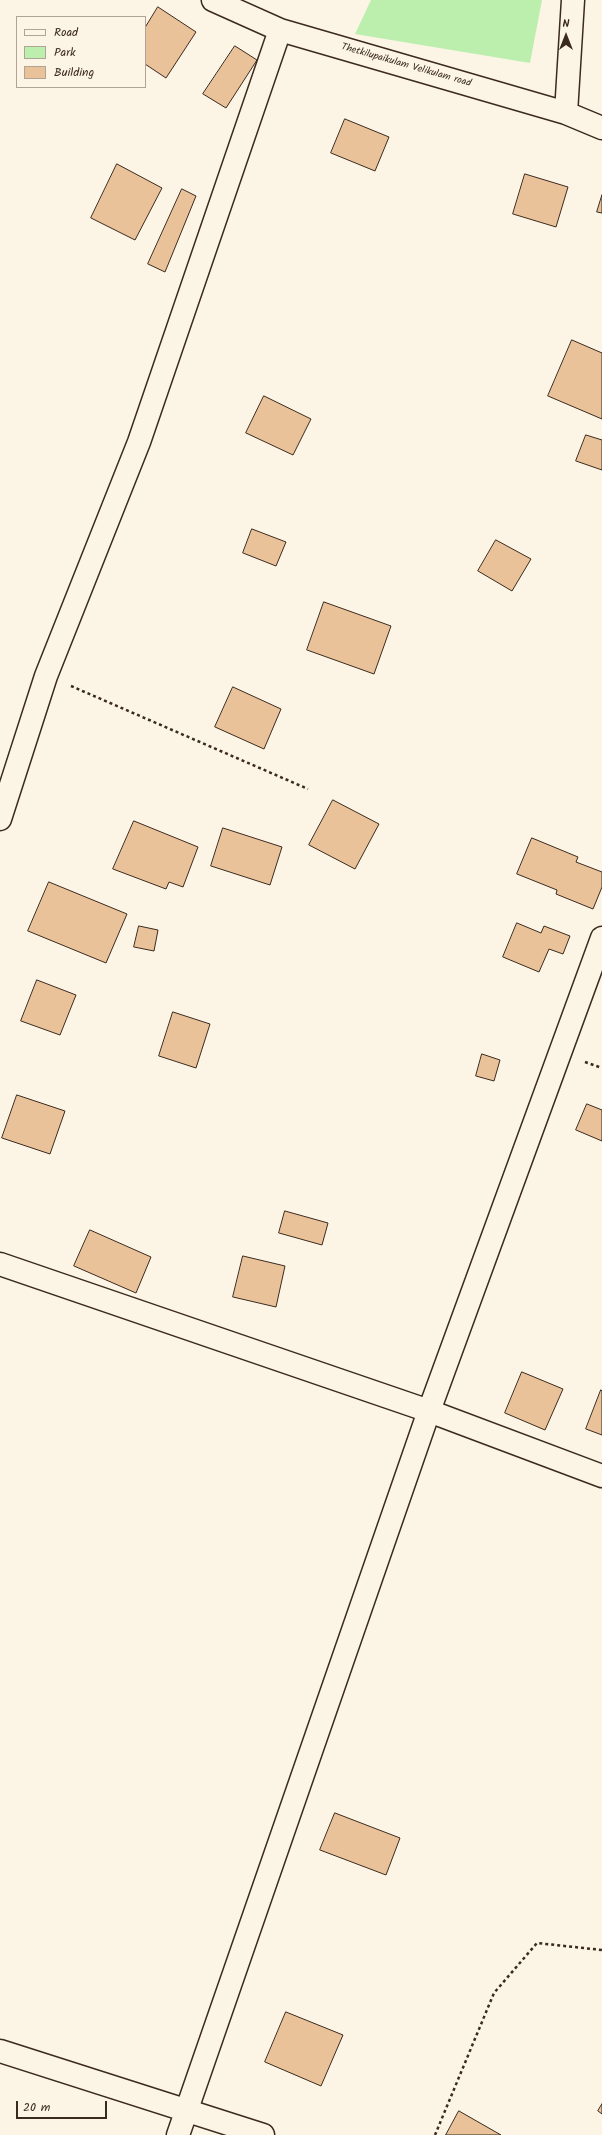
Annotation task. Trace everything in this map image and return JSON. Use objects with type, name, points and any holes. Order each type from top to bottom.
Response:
[{"type":"street","name":"Thetkilupaikulam Velikulam road","points":[[213,0],[280,30],[566,113],[602,128]]},
{"type":"street","points":[[566,113],[573,0]]},
{"type":"street","points":[[0,819],[46,676],[139,442],[280,30]]},
{"type":"street","points":[[178,2135],[185,2109],[289,1818],[429,1411],[602,938]]},
{"type":"street","points":[[0,1264],[429,1411],[602,1476]]},
{"type":"street","points":[[0,2051],[263,2135]]},
{"type":"path","points":[[46,676],[308,789]]},
{"type":"path","points":[[434,2135],[494,1993],[536,1943],[602,1950]]},
{"type":"green space","points":[[371,0],[542,0],[530,63],[355,34]]},
{"type":"building","points":[[158,7],[196,32],[166,78],[146,65],[146,26]]},
{"type":"building","points":[[235,46],[257,60],[226,108],[203,94]]},
{"type":"building","points":[[345,119],[389,137],[375,171],[331,153]]},
{"type":"building","points":[[117,164],[162,188],[135,240],[91,218]]},
{"type":"building","points":[[525,174],[568,187],[556,227],[513,214]]},
{"type":"building","points":[[182,189],[196,196],[165,272],[148,264]]},
{"type":"building","points":[[602,195],[602,213],[597,212]]},
{"type":"building","points":[[572,340],[602,353],[602,419],[548,396]]},
{"type":"building","points":[[264,396],[311,419],[293,455],[246,433]]},
{"type":"building","points":[[586,435],[602,440],[602,470],[576,461]]},
{"type":"building","points":[[252,529],[286,542],[276,566],[243,553]]},
{"type":"building","points":[[496,540],[531,559],[512,591],[478,571]]},
{"type":"building","points":[[324,602],[391,626],[374,674],[307,650]]},
{"type":"building","points":[[233,687],[281,709],[264,749],[215,727]]},
{"type":"building","points":[[333,800],[379,824],[355,869],[309,845]]},
{"type":"building","points":[[134,821],[198,847],[183,887],[169,882],[166,889],[113,869]]},
{"type":"building","points":[[223,828],[282,847],[270,885],[211,866]]},
{"type":"building","points":[[532,838],[578,857],[576,862],[602,872],[602,887],[593,909],[556,894],[557,890],[517,874]]},
{"type":"building","points":[[49,882],[127,914],[106,963],[28,931]]},
{"type":"building","points":[[517,923],[541,933],[544,926],[570,936],[563,954],[549,949],[539,972],[503,957]]},
{"type":"building","points":[[139,926],[158,930],[154,951],[134,947]]},
{"type":"building","points":[[37,980],[76,995],[60,1035],[21,1021]]},
{"type":"building","points":[[173,1012],[210,1024],[196,1068],[159,1056]]},
{"type":"building","points":[[482,1054],[500,1060],[494,1081],[476,1076]]},
{"type":"building","points":[[17,1095],[65,1111],[50,1154],[2,1138]]},
{"type":"building","points":[[587,1104],[602,1110],[602,1141],[576,1130]]},
{"type":"building","points":[[285,1211],[328,1223],[322,1245],[279,1233]]},
{"type":"building","points":[[90,1230],[151,1257],[136,1293],[74,1266]]},
{"type":"building","points":[[243,1256],[285,1266],[276,1307],[233,1297]]},
{"type":"building","points":[[522,1372],[563,1389],[545,1430],[505,1413]]},
{"type":"building","points":[[601,1390],[602,1391],[602,1435],[586,1429]]},
{"type":"building","points":[[335,1813],[400,1838],[386,1875],[320,1850]]},
{"type":"building","points":[[286,2012],[343,2035],[321,2086],[265,2062]]},
{"type":"building","points":[[602,2104],[602,2114],[598,2111]]},
{"type":"building","points":[[459,2111],[501,2135],[446,2135]]}]
